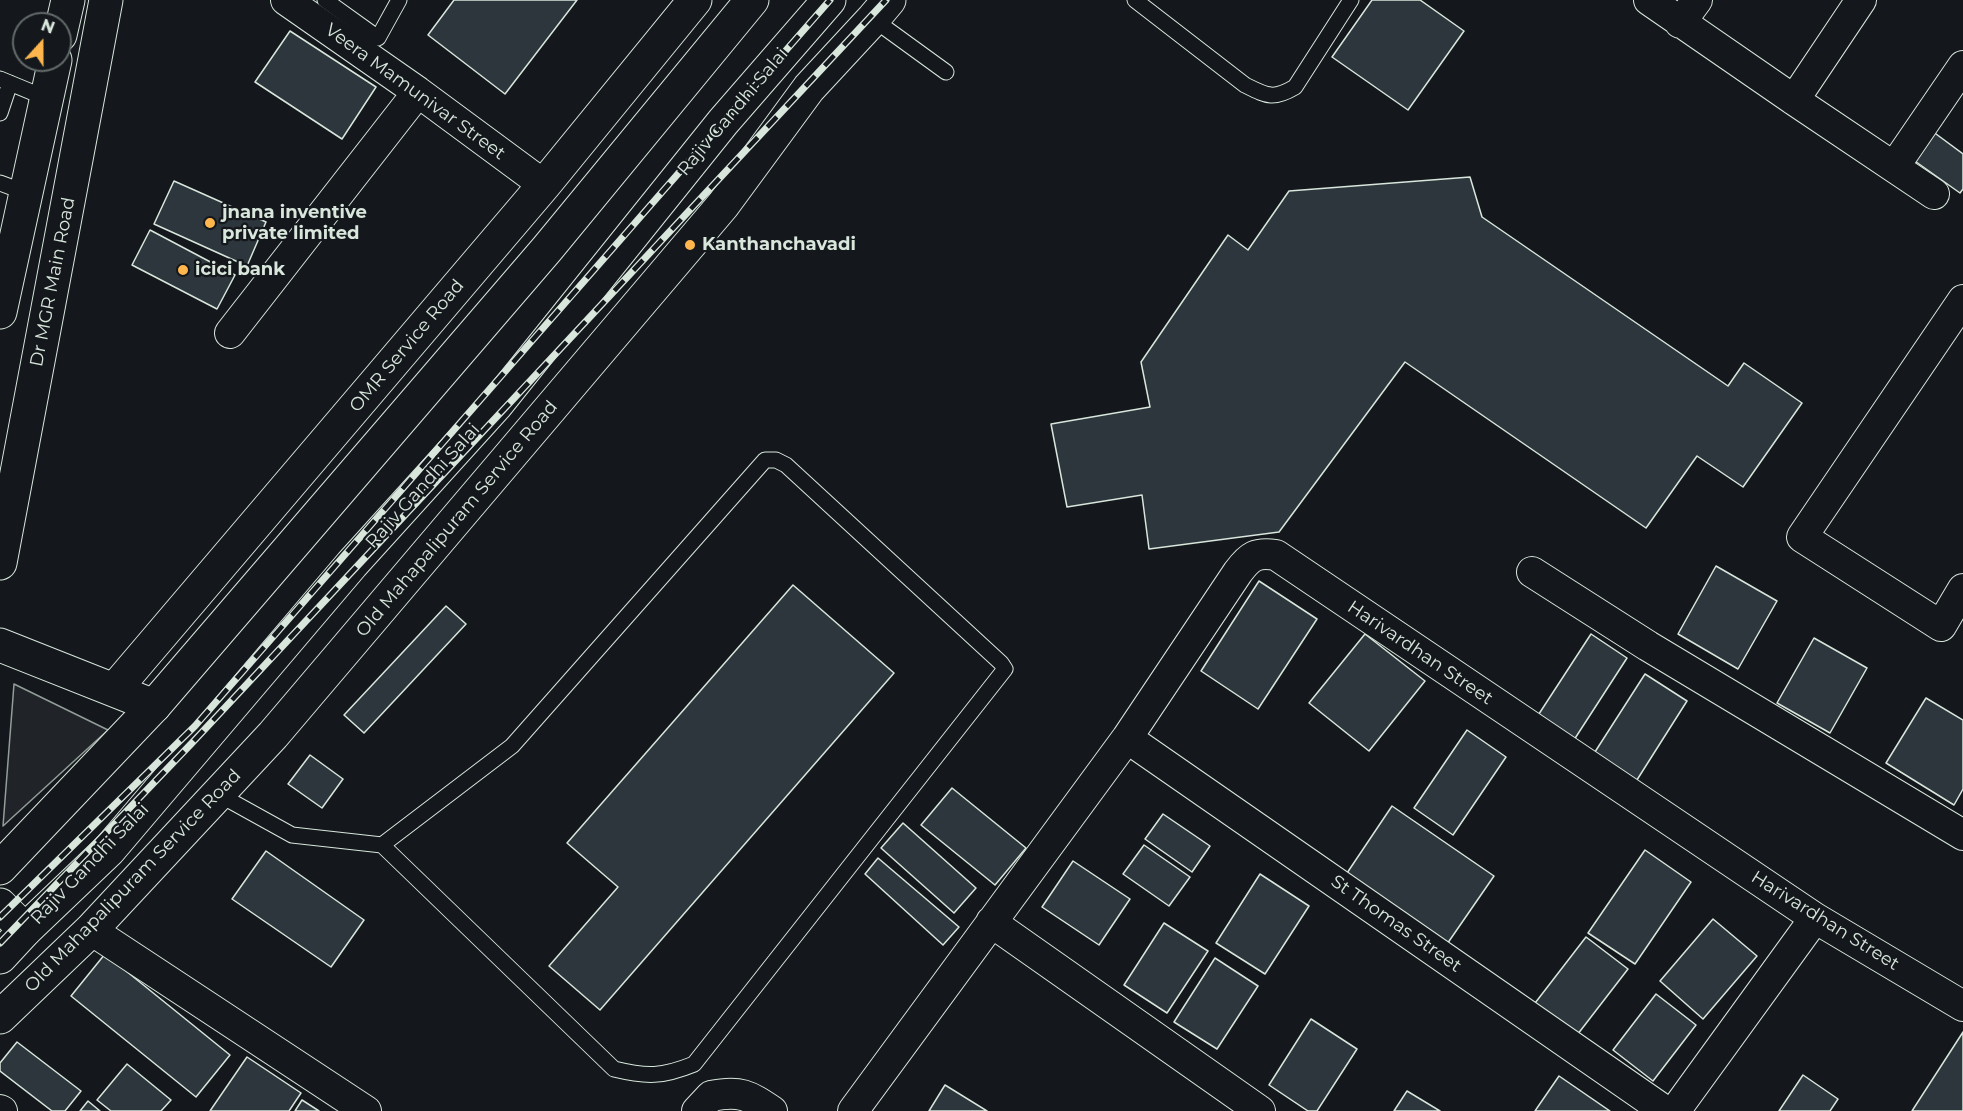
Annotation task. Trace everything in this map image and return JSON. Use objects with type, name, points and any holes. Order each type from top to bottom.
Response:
[{"type":"main road","name":"Dr MGR Main Road","points":[[0,563],[106,0]]},
{"type":"main road","name":"OMR Service Road","points":[[115,689],[544,185],[695,0]]},
{"type":"main road","points":[[0,868],[154,706],[547,249],[752,0]]},
{"type":"main road","name":"Rajiv Gandhi Salai","points":[[0,957],[109,850],[352,564],[496,405],[723,122],[829,0]]},
{"type":"main road","name":"Old Mahapalipuram Service Road","points":[[0,1017],[91,930],[273,735],[708,224],[809,87],[881,10]]},
{"type":"main road","points":[[0,312],[13,188],[46,98],[52,72]]},
{"type":"main road","points":[[0,645],[154,706]]},
{"type":"main road","points":[[0,905],[25,930]]},
{"type":"street","name":"Veera Mamunivar Street","points":[[286,0],[418,92],[544,185]]},
{"type":"street","points":[[1649,0],[1689,11],[1794,100],[1934,194]]},
{"type":"street","points":[[1794,100],[1861,0]]},
{"type":"street","points":[[1894,168],[1963,66]]},
{"type":"street","points":[[230,333],[418,92]]},
{"type":"street","points":[[1963,300],[1802,537],[1941,626],[1963,590]]},
{"type":"street","name":"Harivardhan Street","points":[[853,1111],[1127,738],[1248,559],[1262,553],[1276,555],[1815,918],[1963,1006]]},
{"type":"street","points":[[1532,572],[1648,646],[1963,835]]},
{"type":"street","name":"St Thomas Street","points":[[1127,738],[1665,1111]]},
{"type":"street","points":[[1675,1111],[1815,918]]},
{"type":"street","points":[[991,921],[1260,1111]]},
{"type":"street","points":[[91,930],[366,1111]]},
{"type":"street","points":[[697,1111],[711,1096],[739,1092],[772,1111]]},
{"type":"lane","points":[[326,0],[378,38],[399,0]]},
{"type":"lane","points":[[1135,0],[1245,85],[1264,94],[1281,95],[1295,87],[1351,0]]},
{"type":"lane","points":[[881,10],[946,72]]},
{"type":"lane","points":[[0,113],[5,81],[46,98]]},
{"type":"lane","points":[[218,794],[292,835],[382,845],[614,1069],[632,1074],[656,1076],[694,1064],[1005,669],[786,465],[776,460],[765,460],[512,746],[382,845]]},
{"type":"shaded area","points":[[14,684],[108,730],[3,826]]},
{"type":"building","points":[[454,0],[577,0],[505,94],[428,35]]},
{"type":"building","points":[[1372,0],[1420,0],[1464,31],[1408,110],[1332,57]]},
{"type":"building","points":[[290,31],[376,87],[342,139],[255,82]]},
{"type":"building","points":[[1932,131],[1963,154],[1963,189],[1960,193],[1912,159]]},
{"type":"building","points":[[1470,177],[1482,217],[1728,386],[1744,363],[1802,403],[1743,487],[1697,456],[1646,528],[1405,362],[1279,532],[1149,549],[1142,495],[1067,507],[1051,424],[1150,407],[1141,362],[1228,235],[1248,250],[1289,191]]},
{"type":"building","name":"jnana inventive private limited","points":[[174,181],[266,222],[247,266],[154,224]]},
{"type":"building","name":"icici bank","points":[[150,230],[235,275],[217,309],[132,265]]},
{"type":"building","points":[[1716,566],[1777,601],[1738,669],[1678,634]]},
{"type":"building","points":[[1259,581],[1317,619],[1258,709],[1201,671]]},
{"type":"building","points":[[793,585],[894,673],[600,1010],[549,966],[618,887],[567,843]]},
{"type":"building","points":[[446,606],[466,624],[364,733],[344,715]]},
{"type":"building","points":[[1365,634],[1425,681],[1369,751],[1309,703]]},
{"type":"building","points":[[1591,634],[1627,658],[1572,743],[1535,720]]},
{"type":"building","points":[[1814,638],[1867,668],[1830,733],[1777,703]]},
{"type":"building","points":[[1645,674],[1687,701],[1635,783],[1593,755]]},
{"type":"building","points":[[1926,698],[1963,720],[1963,789],[1954,805],[1886,763]]},
{"type":"building","points":[[1467,730],[1506,757],[1453,835],[1414,808]]},
{"type":"building","points":[[310,755],[343,779],[322,808],[288,784]]},
{"type":"building","points":[[952,788],[1026,848],[995,885],[921,825]]},
{"type":"building","points":[[1392,806],[1494,876],[1445,947],[1343,879]]},
{"type":"building","points":[[1163,814],[1210,846],[1192,872],[1145,839]]},
{"type":"building","points":[[903,823],[976,888],[954,913],[881,848]]},
{"type":"building","points":[[1144,845],[1190,877],[1169,906],[1123,874]]},
{"type":"building","points":[[1645,850],[1691,882],[1635,964],[1588,933]]},
{"type":"building","points":[[266,851],[364,920],[331,967],[232,899]]},
{"type":"building","points":[[878,858],[959,927],[943,945],[865,874]]},
{"type":"building","points":[[1073,861],[1130,899],[1099,945],[1042,907]]},
{"type":"building","points":[[1260,874],[1309,906],[1265,974],[1216,943]]},
{"type":"building","points":[[1713,919],[1757,956],[1703,1019],[1660,981]]},
{"type":"building","points":[[1164,923],[1208,951],[1167,1013],[1124,985]]},
{"type":"building","points":[[1586,937],[1628,969],[1574,1039],[1532,1007]]},
{"type":"building","points":[[105,954],[230,1055],[196,1097],[71,996]]},
{"type":"building","points":[[1215,958],[1258,986],[1217,1049],[1174,1022]]},
{"type":"building","points":[[1656,994],[1696,1025],[1653,1081],[1613,1050]]},
{"type":"building","points":[[1311,1019],[1357,1049],[1317,1111],[1308,1111],[1269,1085]]},
{"type":"building","points":[[1963,1032],[1963,1111],[1912,1111]]},
{"type":"building","points":[[17,1042],[81,1091],[65,1111],[52,1111],[0,1071],[0,1063]]},
{"type":"building","points":[[247,1057],[301,1093],[289,1111],[210,1111]]},
{"type":"building","points":[[127,1064],[171,1100],[161,1111],[111,1111],[97,1100]]},
{"type":"building","points":[[1803,1075],[1838,1099],[1830,1111],[1779,1111]]},
{"type":"building","points":[[1559,1076],[1610,1111],[1535,1111]]},
{"type":"building","points":[[945,1085],[987,1111],[929,1111]]},
{"type":"building","points":[[1407,1091],[1440,1111],[1394,1111]]},
{"type":"building","points":[[302,1100],[319,1111],[295,1111]]},
{"type":"building","points":[[88,1101],[100,1111],[80,1111]]},
{"type":"railway","points":[[0,917],[195,726],[830,0]]},
{"type":"railway","points":[[0,943],[191,744],[886,0]]},
{"type":"place","name":"jnana inventive private limited","points":[[210,223]]},
{"type":"place","name":"Kanthanchavadi","points":[[690,245]]},
{"type":"place","name":"icici bank","points":[[183,270]]}]
